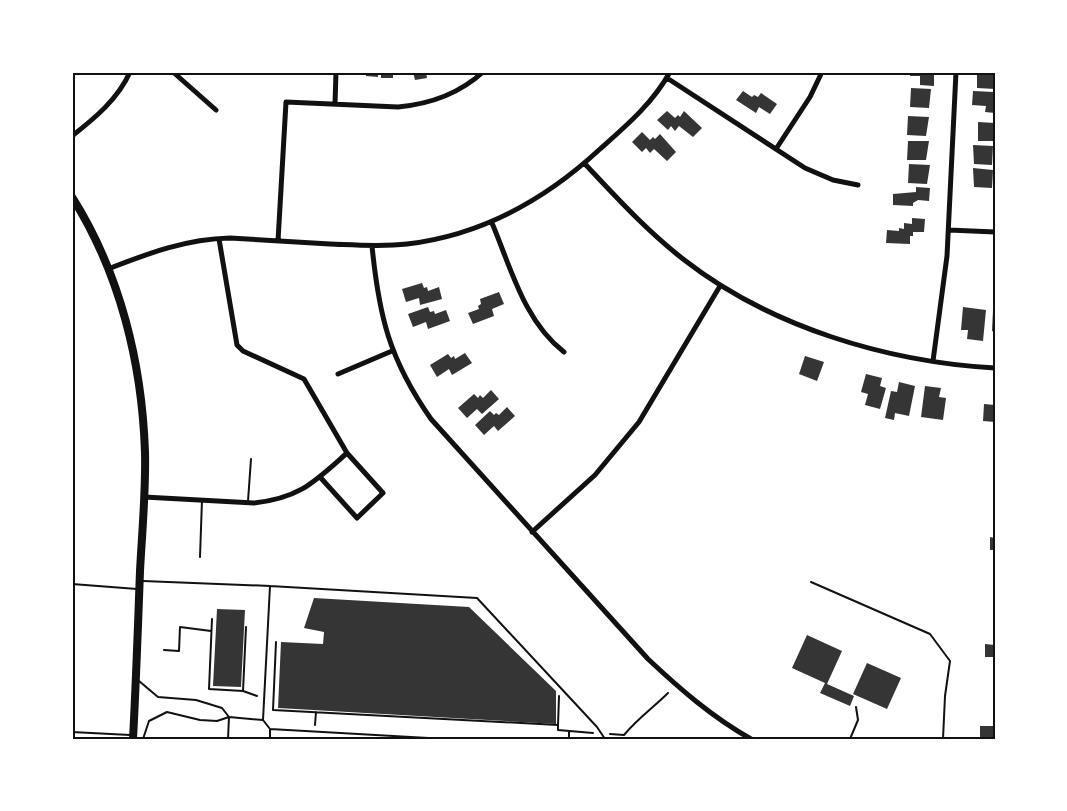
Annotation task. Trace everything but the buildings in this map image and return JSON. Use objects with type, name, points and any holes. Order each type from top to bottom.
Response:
[{"type":"main road","points":[[72,197],[96,240],[129,332],[143,411],[144,497],[133,737]]},
{"type":"street","points":[[72,136],[98,116],[130,72]]},
{"type":"street","points":[[173,72],[216,110]]},
{"type":"street","points":[[335,104],[336,72]]},
{"type":"street","points":[[278,241],[286,102],[415,106],[449,95],[483,72]]},
{"type":"street","points":[[776,149],[810,97],[822,72]]},
{"type":"street","points":[[933,361],[944,291],[949,230],[956,72]]},
{"type":"street","points":[[108,269],[175,245],[219,239],[372,246],[438,239],[492,223],[548,192],[585,164],[633,119],[669,75],[805,168],[823,176],[858,185]]},
{"type":"street","points":[[585,164],[657,238],[720,286],[778,317],[866,346],[933,361],[995,368]]},
{"type":"street","points":[[492,223],[534,321],[552,343],[564,352]]},
{"type":"street","points":[[949,230],[995,232]]},
{"type":"street","points":[[219,239],[237,345],[243,351],[304,379],[347,453],[383,493],[357,518],[320,477]]},
{"type":"street","points":[[372,246],[377,294],[392,351],[405,377],[431,418],[655,666],[710,713],[751,739]]},
{"type":"street","points":[[532,532],[595,475],[634,430],[720,286]]},
{"type":"street","points":[[338,374],[392,351]]},
{"type":"street","points":[[144,497],[269,501],[293,495],[305,489],[347,453]]},
{"type":"lane","points":[[248,502],[251,459]]},
{"type":"lane","points":[[200,557],[202,500]]},
{"type":"lane","points":[[811,582],[930,634],[950,661],[945,696],[943,739]]},
{"type":"lane","points":[[72,584],[270,586],[477,598],[605,739]]},
{"type":"lane","points":[[270,586],[263,720],[270,729],[270,739]]},
{"type":"lane","points":[[136,676],[143,686],[158,696],[196,700],[222,708],[229,717],[228,739]]},
{"type":"lane","points":[[143,739],[149,721],[165,713],[200,720],[217,721],[229,717],[263,720]]},
{"type":"lane","points":[[270,729],[446,739]]},
{"type":"lane","points":[[72,732],[133,737]]},
{"type":"path","points":[[212,619],[209,689],[243,691],[246,627]]},
{"type":"path","points":[[164,650],[179,651],[180,627],[211,631]]},
{"type":"path","points":[[276,642],[273,710],[558,725]]},
{"type":"path","points":[[560,696],[558,730],[624,735],[635,722],[668,693]]},
{"type":"path","points":[[850,739],[858,720],[856,707]]},
{"type":"path","points":[[569,731],[569,739]]}]
